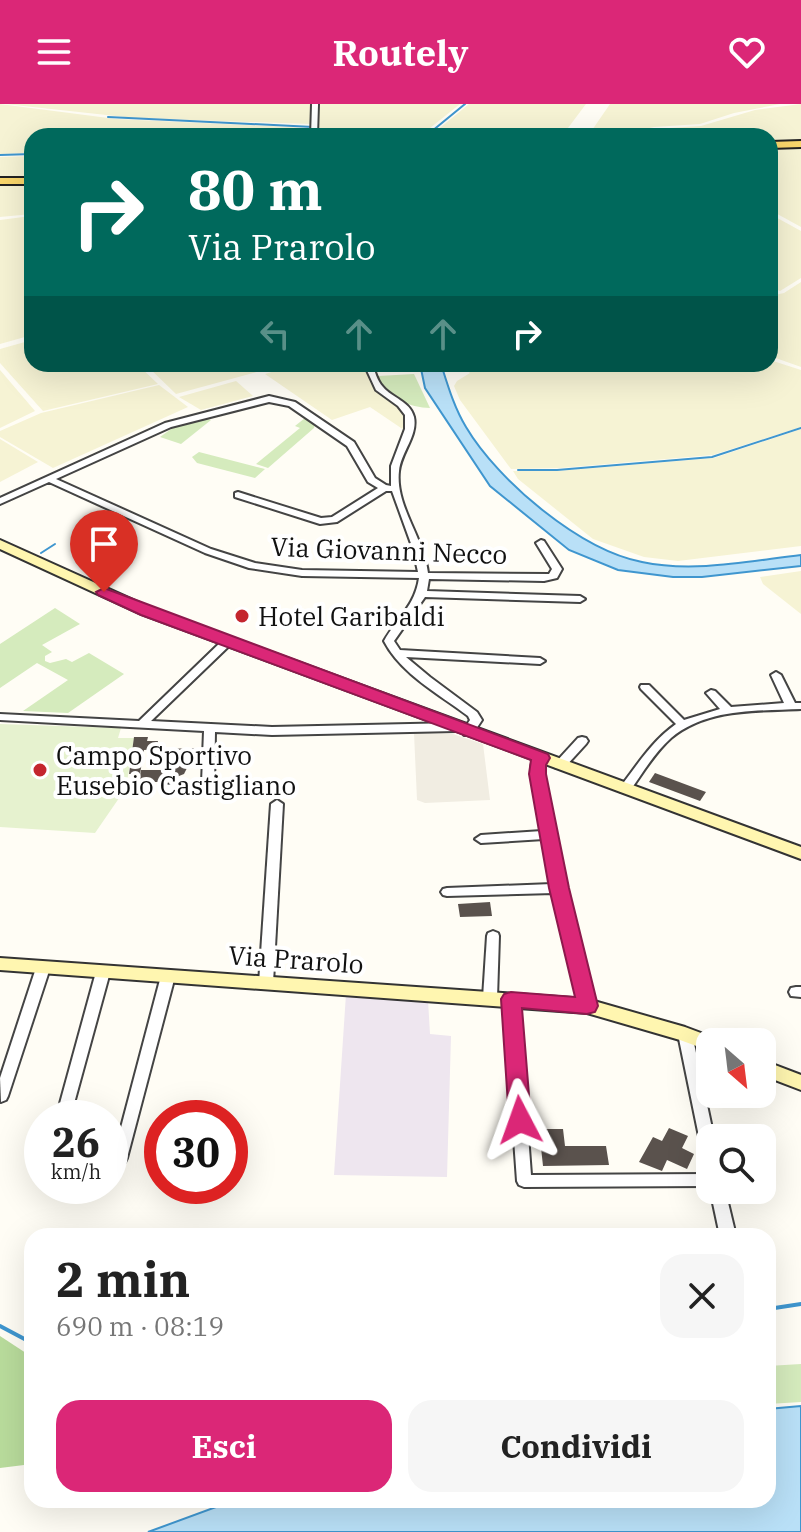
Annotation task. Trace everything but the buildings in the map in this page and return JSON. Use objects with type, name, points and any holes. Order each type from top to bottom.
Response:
[{"type":"main road","points":[[778,145],[801,144]]},
{"type":"main road","points":[[0,181],[24,181]]},
{"type":"main road","points":[[0,544],[146,611],[801,853]]},
{"type":"main road","name":"Via Prarolo","points":[[0,964],[587,1006],[696,1038]]},
{"type":"main road","points":[[776,1073],[801,1083]]},
{"type":"street","points":[[314,128],[315,104]]},
{"type":"street","points":[[0,717],[272,731],[462,729],[476,720],[473,714],[396,653],[389,641],[422,594],[424,576],[390,488],[395,463],[409,429],[410,416],[379,389],[372,372]]},
{"type":"street","points":[[0,501],[168,425],[275,399],[292,404],[351,444],[371,480],[390,488]]},
{"type":"street","name":"Via Giovanni Necco","points":[[49,479],[208,551],[253,566],[302,573],[553,576],[557,569],[541,543]]},
{"type":"street","points":[[238,495],[320,521],[334,520],[390,488]]},
{"type":"street","points":[[422,594],[580,599]]},
{"type":"street","points":[[143,723],[227,642]]},
{"type":"street","points":[[396,653],[540,661]]},
{"type":"street","points":[[625,789],[658,745],[683,725],[729,712],[796,706],[776,675]]},
{"type":"street","points":[[645,687],[683,725]]},
{"type":"street","points":[[711,693],[729,712]]},
{"type":"street","points":[[166,788],[208,787],[210,727]]},
{"type":"street","points":[[560,765],[582,741]]},
{"type":"street","points":[[542,758],[537,764],[537,774],[559,888],[587,1006]]},
{"type":"street","points":[[266,983],[277,804]]},
{"type":"street","points":[[481,839],[549,835]]},
{"type":"street","points":[[447,892],[559,888]]},
{"type":"street","points":[[490,998],[493,936]]},
{"type":"street","points":[[1,1096],[43,968]]},
{"type":"street","points":[[68,1100],[103,972]]},
{"type":"street","points":[[128,1128],[168,976]]},
{"type":"street","points":[[511,999],[524,1181],[696,1180]]},
{"type":"street","points":[[685,1034],[703,1124]]},
{"type":"street","points":[[720,1204],[726,1228]]},
{"type":"shaded area","points":[[0,104],[116,119],[311,128],[24,128],[24,153],[0,154]]},
{"type":"shaded area","points":[[5,104],[311,104],[311,124],[134,118]]},
{"type":"shaded area","points":[[317,104],[460,104],[430,128],[318,128]]},
{"type":"shaded area","points":[[469,104],[586,104],[568,128],[440,128]]},
{"type":"shaded area","points":[[610,104],[780,104],[734,113],[700,124],[594,128]]},
{"type":"shaded area","points":[[801,104],[801,140],[778,141],[778,128],[669,128],[701,126],[755,110]]},
{"type":"shaded area","points":[[801,147],[801,227],[778,214],[778,148]]},
{"type":"shaded area","points":[[24,156],[24,176],[0,178],[0,157]]},
{"type":"shaded area","points":[[24,184],[24,215],[0,217],[0,185]]},
{"type":"shaded area","points":[[24,217],[24,337],[0,344],[0,220]]},
{"type":"shaded area","points":[[778,218],[801,231],[801,278],[780,291]]},
{"type":"shaded area","points":[[801,282],[801,367],[778,359],[778,294]]},
{"type":"shaded area","points":[[24,342],[24,372],[145,372],[158,384],[43,411],[0,363],[0,349]]},
{"type":"shaded area","points":[[778,363],[801,370],[801,427],[713,455],[561,468],[511,469],[460,400],[454,386],[470,373],[778,372]]},
{"type":"shaded area","points":[[0,370],[35,411],[0,428]]},
{"type":"shaded area","points":[[153,372],[257,372],[176,394]]},
{"type":"shaded area","points":[[369,372],[376,389],[403,411],[404,430],[370,407],[332,420],[265,374]]},
{"type":"shaded area","points":[[236,381],[253,396],[201,410],[179,397]]},
{"type":"shaded area","points":[[159,385],[188,407],[53,468],[0,437],[0,431],[41,413]]},
{"type":"shaded area","points":[[801,429],[801,546],[678,561],[644,557],[593,539],[518,479],[513,471],[557,471],[714,458]]},
{"type":"shaded area","points":[[0,439],[38,462],[0,482]]},
{"type":"shaded area","points":[[801,571],[801,614],[763,584],[760,577]]},
{"type":"shaded area","points":[[414,733],[453,734],[483,744],[490,800],[425,803],[417,800]]},
{"type":"shaded area","points":[[346,994],[428,1000],[430,1034],[451,1036],[447,1177],[334,1175]]},
{"type":"green space","points":[[414,374],[430,408],[398,400],[385,390],[378,376]]},
{"type":"green space","points":[[204,418],[211,420],[181,444],[160,437],[174,427]]},
{"type":"green space","points":[[305,418],[315,424],[314,428],[268,468],[256,464],[300,428],[295,426]]},
{"type":"green space","points":[[199,452],[265,469],[255,478],[197,463],[192,457]]},
{"type":"green space","points":[[55,608],[80,624],[42,645],[52,652],[45,656],[45,661],[50,663],[66,659],[72,662],[89,653],[124,674],[68,713],[23,711],[68,680],[37,663],[0,688],[0,644]]},
{"type":"green space","points":[[0,724],[121,728],[118,738],[134,738],[126,788],[95,833],[0,827]]},
{"type":"green space","points":[[0,1336],[24,1352],[24,1465],[0,1468]]},
{"type":"green space","points":[[801,1364],[801,1402],[776,1404],[776,1366]]},
{"type":"water","points":[[422,372],[444,372],[462,419],[498,469],[519,490],[568,528],[618,555],[642,562],[681,566],[722,565],[801,555],[801,566],[702,577],[673,577],[618,570],[569,550],[490,486],[425,388]]},
{"type":"water","points":[[801,1406],[801,1532],[148,1532],[213,1508],[776,1508],[776,1408]]},
{"type":"waterway","points":[[436,128],[465,104]]},
{"type":"waterway","points":[[108,117],[313,127]]},
{"type":"waterway","points":[[0,155],[24,154]]},
{"type":"waterway","points":[[518,470],[557,470],[712,457],[801,428]]},
{"type":"waterway","points":[[41,553],[55,544]]},
{"type":"waterway","points":[[776,1308],[801,1304]]},
{"type":"waterway","points":[[0,1326],[24,1339]]},
{"type":"place","name":"Hotel Garibaldi","points":[[242,616]]},
{"type":"place","name":"Campo Sportivo Eusebio Castigliano","points":[[40,770]]},
{"type":"route","points":[[104,592],[146,611],[542,758],[537,764],[537,774],[559,888],[587,1006],[511,999],[520,1120]]}]
